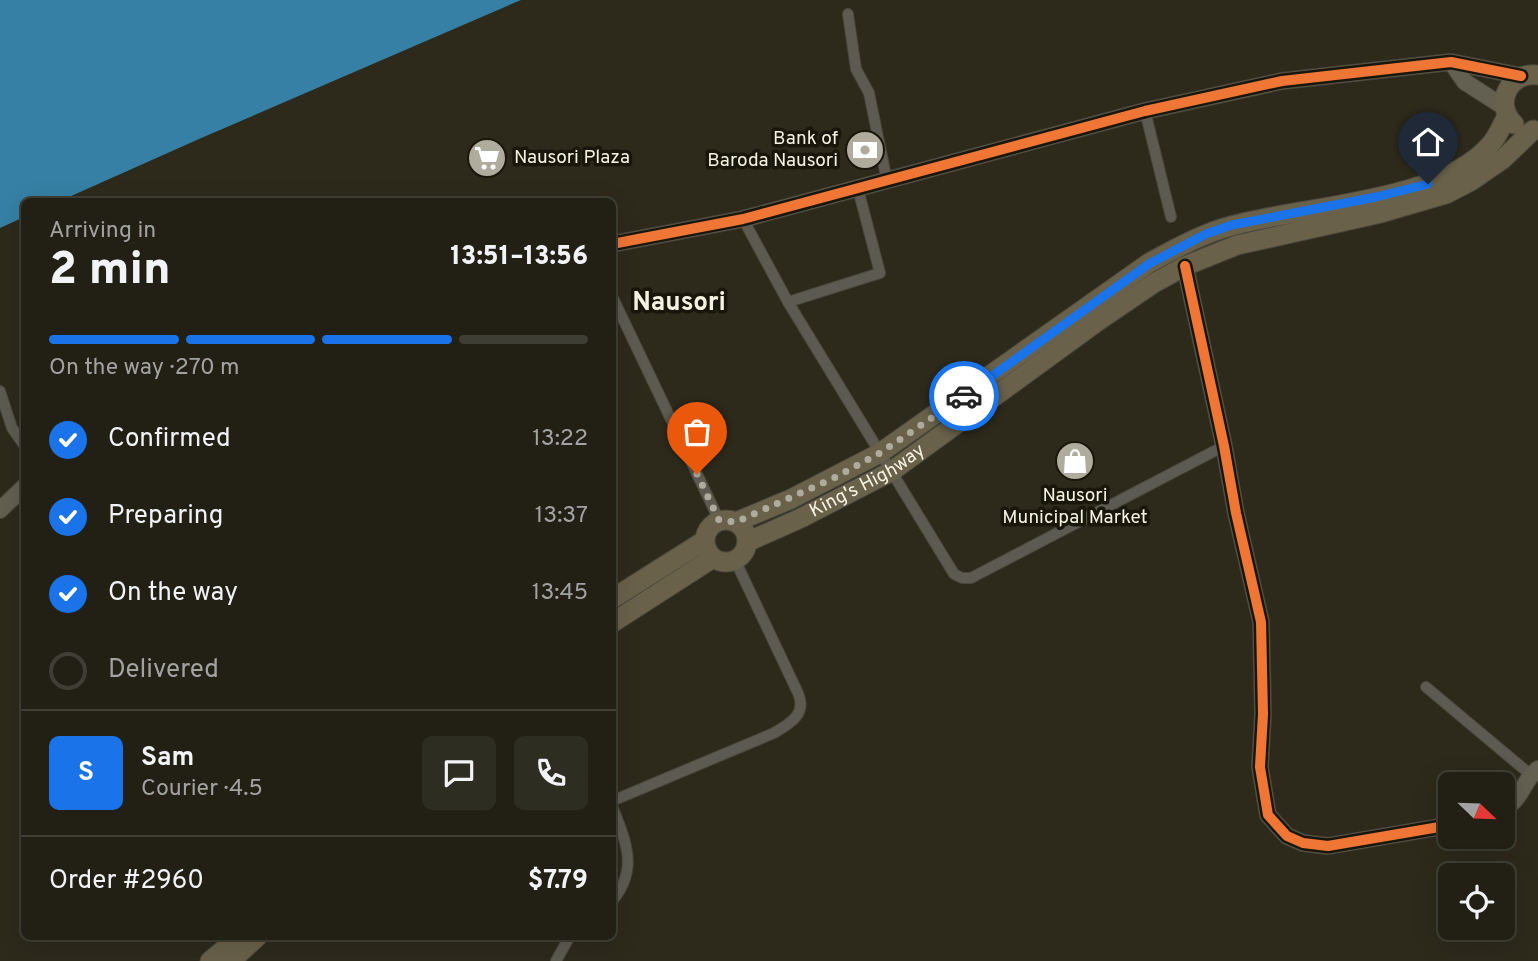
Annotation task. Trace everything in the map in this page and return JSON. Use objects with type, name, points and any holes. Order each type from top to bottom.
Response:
[{"type":"highway","name":"King's Highway","points":[[727,521],[791,499],[880,453],[1149,264],[1180,246],[1232,225],[1428,184],[1470,163],[1492,142],[1505,112],[1505,94],[1511,83],[1530,75]]},
{"type":"highway","points":[[1505,112],[1518,127],[1536,130]]},
{"type":"highway","name":"King's Highway","points":[[747,542],[801,518],[892,471],[1097,321],[1185,266],[1237,244],[1381,213],[1446,194],[1503,159],[1536,130]]},
{"type":"highway","points":[[727,521],[743,528],[747,542],[742,555],[726,562],[709,550],[707,531],[727,521]]},
{"type":"highway","points":[[616,598],[709,550]]},
{"type":"highway","points":[[616,620],[709,550]]},
{"type":"highway","points":[[211,961],[235,940]]},
{"type":"highway","points":[[230,961],[254,940]]},
{"type":"street","points":[[848,14],[856,69],[869,93],[887,181]]},
{"type":"street","points":[[1451,62],[1465,82],[1505,112]]},
{"type":"street","points":[[616,243],[743,219],[1144,111],[1282,81],[1451,62],[1530,75]]},
{"type":"street","points":[[1144,111],[1171,217]]},
{"type":"street","points":[[788,302],[880,273],[858,189]]},
{"type":"street","points":[[743,219],[788,302],[880,453],[954,574],[962,578],[971,578],[1224,446]]},
{"type":"street","points":[[1185,266],[1261,622],[1263,714],[1260,767],[1268,815],[1287,836],[1328,846],[1438,827]]},
{"type":"street","points":[[616,313],[727,521]]},
{"type":"street","points":[[0,391],[12,428],[21,441]]},
{"type":"street","points":[[0,510],[21,490]]},
{"type":"street","points":[[616,799],[774,733],[792,722],[801,710],[802,702],[735,560]]},
{"type":"street","points":[[1426,687],[1534,772],[1516,800]]},
{"type":"street","points":[[616,816],[628,859],[628,876],[616,897]]},
{"type":"street","points":[[556,961],[568,940]]},
{"type":"water","points":[[0,0],[521,0],[67,198],[21,198],[21,218],[0,228]]},
{"type":"cycle path","points":[[616,243],[743,219],[1145,111],[1282,81],[1451,62],[1521,76]]},
{"type":"cycle path","points":[[1185,266],[1261,622],[1263,714],[1260,767],[1268,815],[1287,836],[1303,843],[1328,846],[1438,827]]},
{"type":"way so far","points":[[697,474],[719,520],[736,522],[791,499],[859,465],[964,396]]},
{"type":"place","name":"Bank of Baroda Nausori","points":[[865,150]]},
{"type":"place","name":"Nausori Plaza","points":[[487,158]]},
{"type":"place","name":"Nausori Municipal Market","points":[[1075,461]]},
{"type":"district","name":"Nausori","points":[[679,303]]},
{"type":"route","points":[[964,396],[1149,264],[1206,234],[1232,225],[1428,184]]}]
